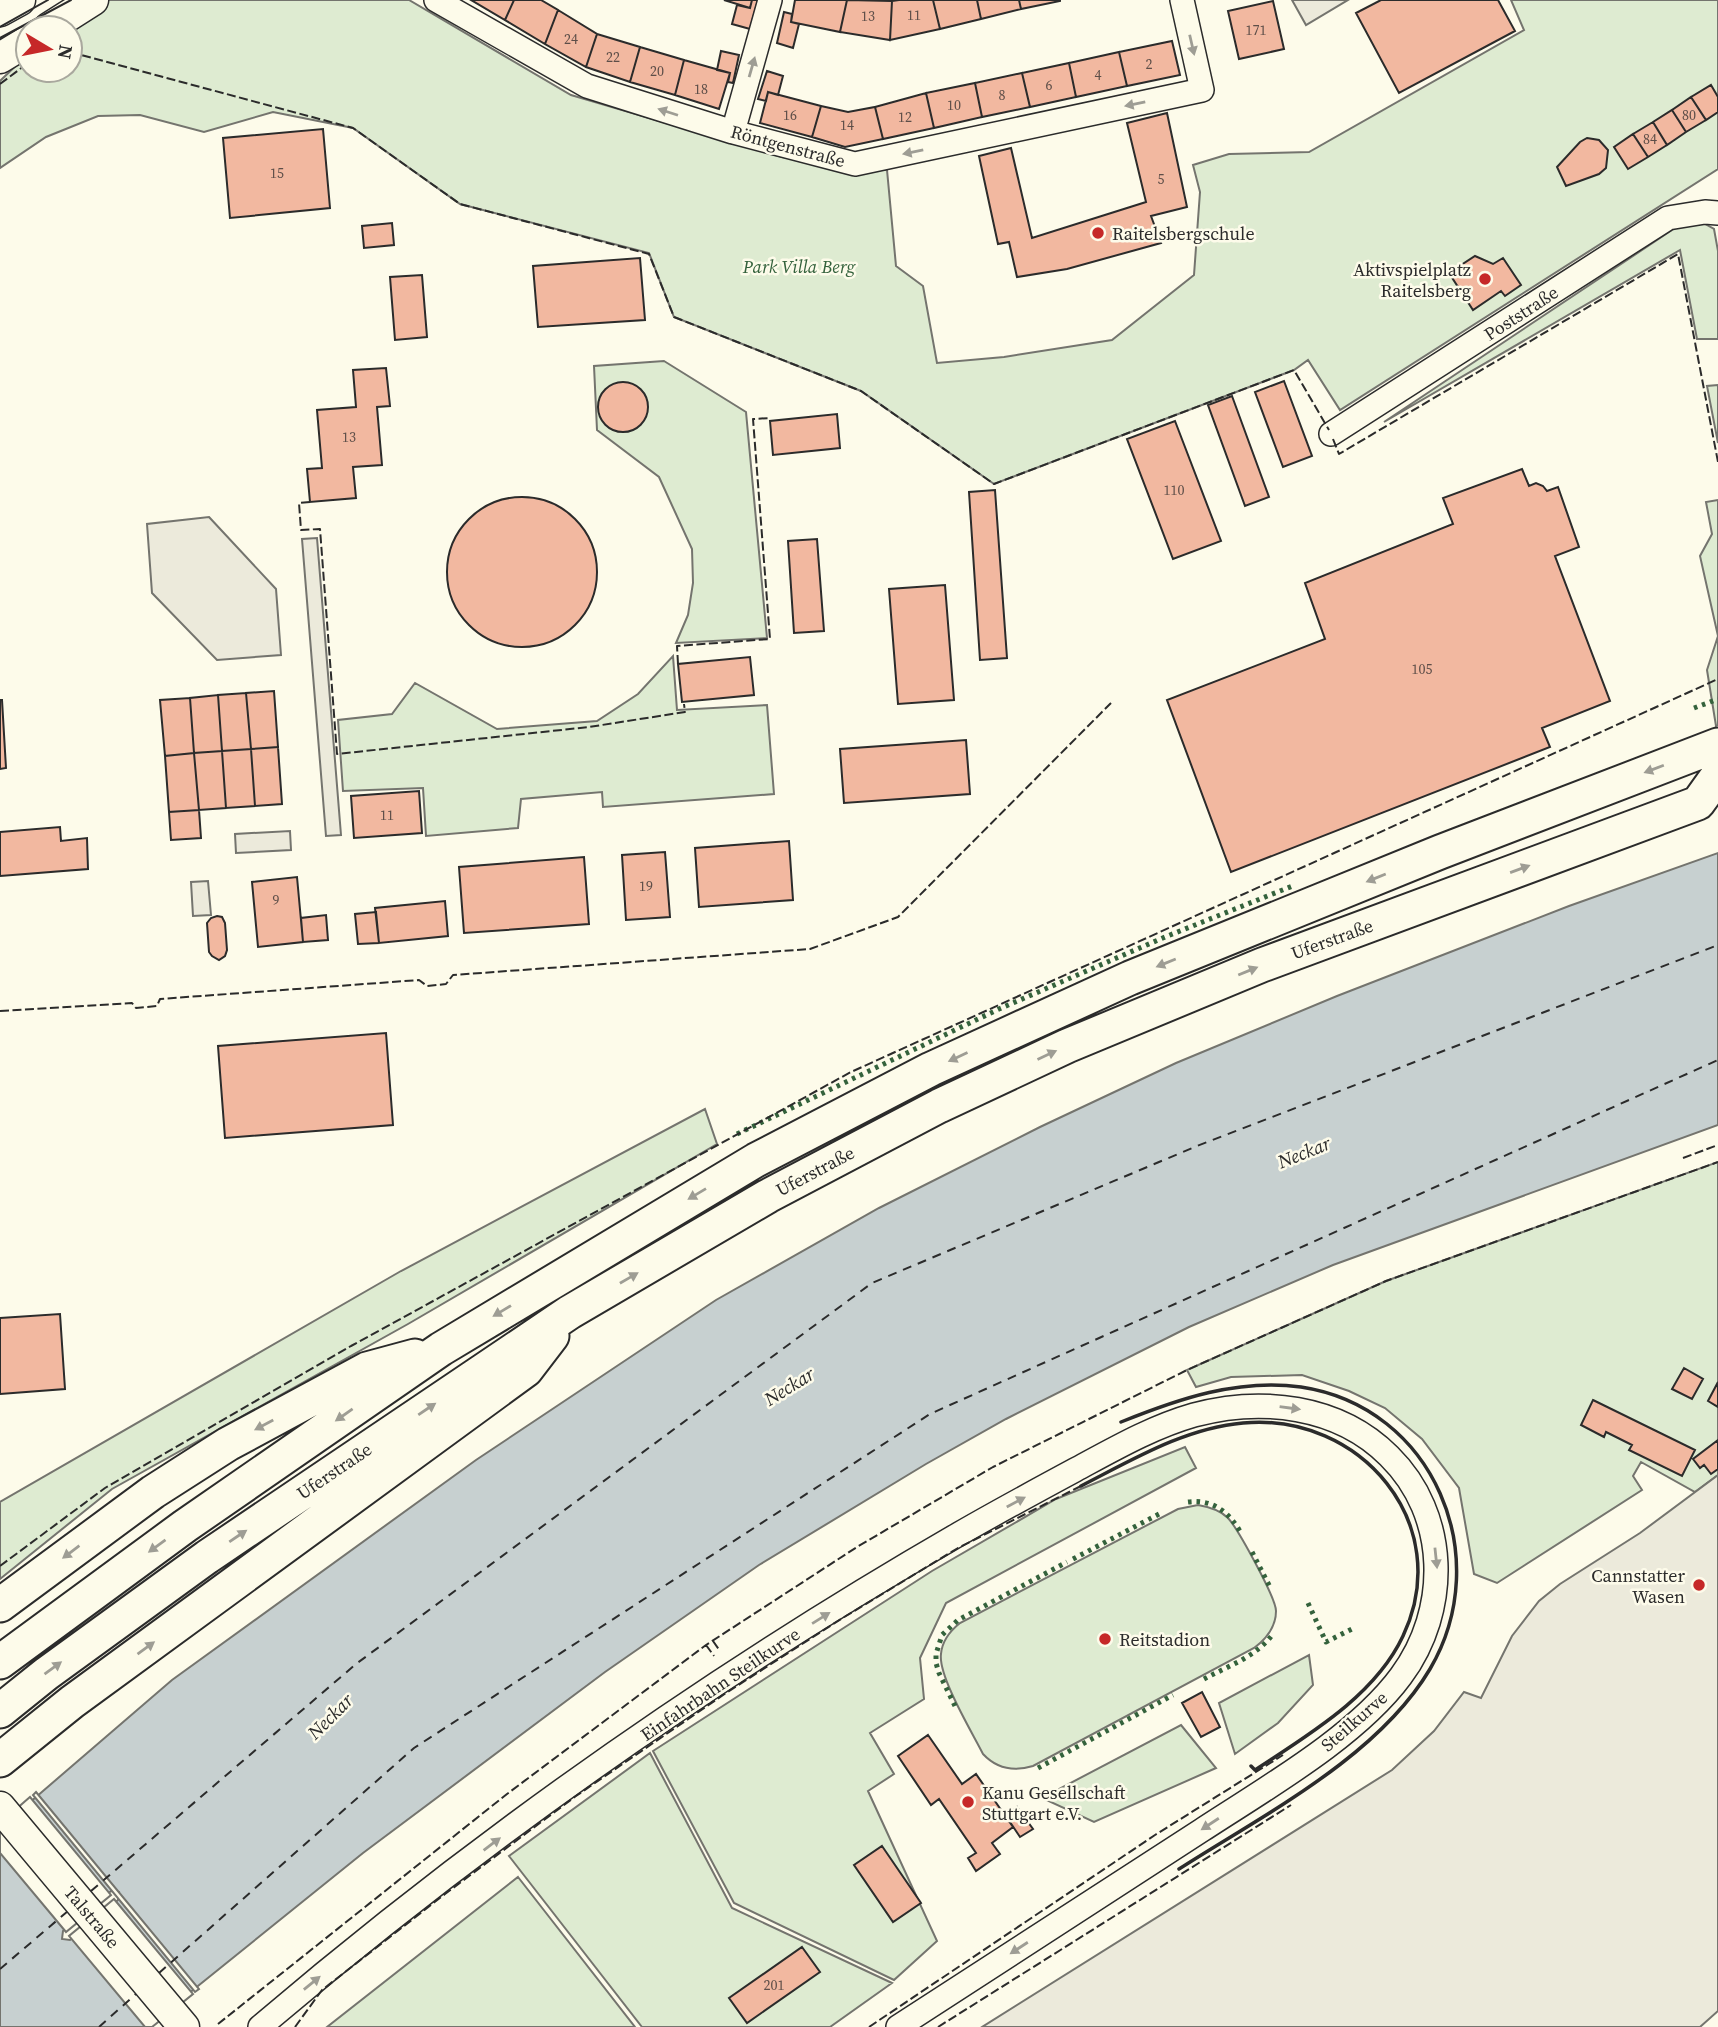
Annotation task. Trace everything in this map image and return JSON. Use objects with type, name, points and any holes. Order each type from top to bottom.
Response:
[{"type":"highway","name":"Uferstraße","points":[[0,1662],[185,1525],[441,1349],[756,1160],[931,1069],[1129,978],[1427,857],[1718,745]]},
{"type":"highway","points":[[1708,799],[1718,775]]},
{"type":"highway","name":"Uferstraße","points":[[0,1711],[46,1674],[207,1557],[570,1312],[768,1196],[939,1106],[1067,1046],[1262,965],[1708,799]]},
{"type":"highway","points":[[0,1760],[72,1702],[526,1370],[570,1312]]},
{"type":"highway","points":[[0,1605],[143,1499],[228,1444],[367,1369],[441,1349]]},
{"type":"main road","points":[[0,11],[20,0]]},
{"type":"main road","points":[[70,14],[93,0]]},
{"type":"main road","name":"Talstraße","points":[[0,1807],[184,2027]]},
{"type":"street","name":"Röntgenstraße","points":[[436,0],[587,86],[733,132],[855,164],[1202,90],[1182,0]]},
{"type":"street","points":[[733,132],[770,0]]},
{"type":"street","name":"Poststraße","points":[[1331,434],[1668,218],[1705,212],[1718,213]]},
{"type":"street","name":"Steilkurve","points":[[898,2027],[1267,1787],[1346,1732],[1399,1679],[1421,1644],[1435,1600],[1437,1562],[1425,1509],[1415,1488],[1400,1467],[1373,1441],[1337,1421],[1296,1408],[1247,1406],[1222,1409]]},
{"type":"street","name":"Einfahrbahn Steilkurve","points":[[260,2027],[393,1919],[516,1826],[684,1706],[765,1653],[897,1570],[1132,1439],[1165,1425],[1222,1409]]},
{"type":"green space","name":"Park Villa Berg","points":[[109,0],[409,0],[571,95],[782,157],[887,170],[896,266],[923,286],[937,363],[1004,357],[1112,340],[1194,275],[1200,192],[1193,165],[1229,154],[1309,152],[1524,30],[1511,0],[1718,0],[1718,169],[1340,410],[1308,360],[1294,370],[994,484],[861,391],[674,317],[649,253],[460,204],[353,128],[273,112],[204,132],[140,115],[98,116],[46,137],[0,168],[0,81],[14,68],[14,84],[84,84],[84,15]]},
{"type":"green space","points":[[1698,220],[1714,229],[1718,251],[1718,339],[1697,339],[1680,250],[1384,422],[1675,228]]},
{"type":"green space","points":[[664,361],[746,412],[767,638],[676,643],[688,615],[693,583],[692,549],[659,477],[597,430],[594,366]]},
{"type":"green space","points":[[1718,385],[1718,443],[1707,386]]},
{"type":"green space","points":[[1718,500],[1718,636],[1700,556],[1712,534],[1706,502]]},
{"type":"green space","points":[[1718,636],[1718,725],[1716,726],[1707,670]]},
{"type":"green space","points":[[673,656],[677,710],[767,705],[774,794],[603,807],[602,792],[521,799],[518,828],[426,836],[423,788],[343,791],[338,720],[392,714],[415,683],[497,729],[597,721],[638,694]]},
{"type":"green space","points":[[705,1109],[717,1144],[408,1324],[112,1489],[0,1579],[0,1502],[401,1271]]},
{"type":"green space","points":[[1718,1162],[1718,1475],[1695,1492],[1641,1462],[1633,1476],[1642,1490],[1497,1583],[1474,1574],[1459,1488],[1422,1439],[1385,1408],[1349,1391],[1302,1375],[1231,1377],[1196,1387],[1187,1370],[1386,1281]]},
{"type":"green space","points":[[1185,1447],[1196,1468],[946,1603],[920,1658],[924,1699],[870,1733],[894,1774],[868,1791],[937,1941],[894,1980],[734,1903],[653,1751],[932,1571],[1056,1499]]},
{"type":"green space","name":"Reitstadion","points":[[1198,1505],[1214,1509],[1228,1518],[1256,1564],[1276,1611],[1266,1637],[1254,1648],[1033,1766],[1006,1768],[988,1759],[950,1690],[941,1664],[943,1645],[950,1633],[960,1623],[1178,1509]]},
{"type":"green space","points":[[1309,1655],[1313,1685],[1278,1723],[1235,1754],[1219,1703]]},
{"type":"green space","points":[[1181,1725],[1216,1768],[1094,1822],[1042,1798]]},
{"type":"green space","points":[[650,1753],[732,1908],[892,1983],[830,2027],[642,2027],[509,1856]]},
{"type":"green space","points":[[518,1877],[635,2027],[327,2027]]},
{"type":"shaded area","points":[[1292,0],[1348,0],[1306,25]]},
{"type":"shaded area","points":[[209,517],[276,589],[281,655],[217,660],[152,593],[147,524]]},
{"type":"shaded area","points":[[317,538],[341,835],[326,836],[302,539]]},
{"type":"shaded area","points":[[290,831],[291,850],[236,853],[235,834]]},
{"type":"shaded area","points":[[208,881],[211,915],[193,916],[191,882]]},
{"type":"shaded area","name":"Cannstatter Wasen","points":[[1718,1475],[1718,2011],[1700,2027],[982,2027],[1392,1770],[1434,1731],[1464,1692],[1481,1698],[1512,1636],[1539,1601],[1560,1584],[1640,1533]]},
{"type":"water","name":"Neckar","points":[[1718,853],[1718,1125],[1333,1265],[1189,1327],[1006,1419],[759,1565],[605,1672],[363,1853],[147,2027],[0,2027],[0,1828],[172,1680],[476,1460],[716,1300],[879,1208],[1040,1127],[1176,1063],[1337,996],[1569,906]],"holes":[[[111,1891],[119,1892],[118,1900],[70,1940],[62,1939],[63,1931]]]},
{"type":"pier","points":[[36,1792],[199,1989],[195,1992],[33,1795]]},
{"type":"pier","points":[[30,1797],[111,1895],[66,1932],[0,1853],[0,1823]]},
{"type":"pier","points":[[114,1899],[193,1994],[152,2027],[145,2027],[69,1936]]},
{"type":"building","points":[[471,0],[514,0],[505,20]]},
{"type":"building","points":[[514,0],[541,0],[558,10],[545,44],[505,20]]},
{"type":"building","points":[[724,0],[752,0],[750,8]]},
{"type":"building","points":[[752,0],[758,0],[750,29],[732,24],[737,5],[750,8]]},
{"type":"building","points":[[795,0],[847,0],[840,32],[791,22]]},
{"type":"building","points":[[847,0],[892,1],[890,40],[840,32]]},
{"type":"building","points":[[933,0],[940,29],[890,40],[892,1]]},
{"type":"building","points":[[933,0],[977,0],[981,19],[940,29]]},
{"type":"building","points":[[977,0],[1019,0],[1021,9],[981,19]]},
{"type":"building","points":[[1019,0],[1060,0],[1060,1],[1021,9]]},
{"type":"building","points":[[1381,0],[1498,0],[1515,31],[1399,93],[1356,13]]},
{"type":"building","points":[[1273,1],[1284,49],[1239,59],[1228,11]]},
{"type":"building","points":[[558,10],[597,34],[586,67],[545,44]]},
{"type":"building","points":[[784,12],[792,14],[791,22],[799,24],[793,48],[777,43]]},
{"type":"building","points":[[597,34],[640,47],[630,82],[586,67]]},
{"type":"building","points":[[1172,41],[1180,75],[1127,86],[1119,52]]},
{"type":"building","points":[[640,47],[684,60],[675,95],[630,82]]},
{"type":"building","points":[[721,51],[739,55],[733,83],[728,82],[730,73],[717,70]]},
{"type":"building","points":[[1119,52],[1127,86],[1076,97],[1069,63]]},
{"type":"building","points":[[684,60],[730,73],[719,109],[675,95]]},
{"type":"building","points":[[1069,63],[1076,97],[1030,107],[1022,73]]},
{"type":"building","points":[[767,71],[783,76],[778,95],[768,92],[766,101],[758,99]]},
{"type":"building","points":[[1022,73],[1030,107],[982,117],[975,83]]},
{"type":"building","points":[[975,83],[982,117],[934,128],[926,93]]},
{"type":"building","points":[[1711,85],[1718,97],[1718,112],[1706,120],[1691,97]]},
{"type":"building","points":[[768,92],[821,106],[812,137],[760,123]]},
{"type":"building","points":[[926,93],[934,128],[883,139],[875,107]]},
{"type":"building","points":[[1691,97],[1706,120],[1686,132],[1672,110]]},
{"type":"building","points":[[821,106],[848,112],[875,107],[883,139],[845,147],[812,137]]},
{"type":"building","points":[[1672,110],[1686,132],[1667,145],[1653,122]]},
{"type":"building","points":[[1167,113],[1187,207],[1151,216],[1161,243],[1067,269],[1017,277],[1009,242],[998,244],[979,156],[1011,148],[1032,238],[1146,202],[1127,123]]},
{"type":"building","points":[[1653,122],[1667,145],[1648,157],[1633,134]]},
{"type":"building","points":[[323,129],[330,208],[230,218],[223,138]]},
{"type":"building","points":[[1633,134],[1648,157],[1628,169],[1614,147]]},
{"type":"building","points":[[1587,138],[1599,140],[1608,150],[1606,168],[1599,174],[1566,186],[1557,167]]},
{"type":"building","points":[[392,223],[394,245],[364,248],[362,226]]},
{"type":"building","name":"Aktivspielplatz Raitelsberg","points":[[1475,256],[1493,264],[1503,258],[1521,285],[1505,296],[1501,291],[1473,310],[1449,273]]},
{"type":"building","points":[[640,258],[645,320],[538,327],[533,266]]},
{"type":"building","points":[[422,275],[427,337],[395,340],[390,277]]},
{"type":"building","points":[[386,368],[390,406],[377,407],[382,465],[353,467],[356,498],[310,502],[307,469],[322,468],[317,410],[356,407],[353,370]]},
{"type":"building","points":[[1284,381],[1312,456],[1283,467],[1255,392]]},
{"type":"building","points":[[623,382],[641,389],[648,407],[641,425],[623,432],[605,425],[598,407],[605,389]]},
{"type":"building","points":[[1232,396],[1269,497],[1245,506],[1208,405]]},
{"type":"building","points":[[837,414],[840,448],[773,455],[770,421]]},
{"type":"building","points":[[1175,421],[1221,541],[1173,559],[1127,439]]},
{"type":"building","points":[[1522,469],[1529,486],[1536,483],[1547,491],[1558,487],[1579,547],[1555,556],[1610,701],[1542,728],[1550,747],[1231,872],[1167,700],[1325,639],[1305,583],[1453,524],[1443,498]]},
{"type":"building","points":[[995,490],[1007,658],[980,660],[969,492]]},
{"type":"building","points":[[522,497],[551,503],[575,519],[591,543],[597,572],[591,601],[575,625],[551,641],[522,647],[493,641],[469,625],[453,601],[447,572],[453,543],[469,519],[493,503]]},
{"type":"building","points":[[817,539],[824,631],[794,633],[788,541]]},
{"type":"building","points":[[945,585],[954,700],[898,704],[889,589]]},
{"type":"building","points":[[750,657],[754,695],[682,702],[678,664]]},
{"type":"building","points":[[274,691],[278,747],[251,749],[246,693]]},
{"type":"building","points":[[246,693],[251,749],[222,751],[218,695]]},
{"type":"building","points":[[218,695],[222,751],[194,753],[190,698]]},
{"type":"building","points":[[190,698],[194,753],[165,756],[160,700]]},
{"type":"building","points":[[0,700],[6,768],[0,769]]},
{"type":"building","points":[[966,740],[970,794],[844,803],[840,749]]},
{"type":"building","points":[[278,747],[282,804],[255,806],[251,749]]},
{"type":"building","points":[[251,749],[255,806],[226,808],[222,751]]},
{"type":"building","points":[[222,751],[226,808],[199,810],[194,753]]},
{"type":"building","points":[[194,753],[199,810],[169,812],[165,756]]},
{"type":"building","points":[[419,791],[422,833],[354,838],[351,796]]},
{"type":"building","points":[[199,810],[201,838],[171,840],[169,812]]},
{"type":"building","points":[[60,827],[61,841],[87,838],[88,869],[0,876],[0,832]]},
{"type":"building","points":[[789,841],[793,900],[699,907],[695,848]]},
{"type":"building","points":[[665,852],[670,917],[626,920],[622,855]]},
{"type":"building","points":[[584,857],[589,924],[464,933],[459,867]]},
{"type":"building","points":[[297,877],[303,942],[258,947],[252,882]]},
{"type":"building","points":[[445,901],[448,936],[379,943],[375,908]]},
{"type":"building","points":[[376,912],[379,943],[358,944],[355,914]]},
{"type":"building","points":[[326,915],[328,940],[303,942],[301,918]]},
{"type":"building","points":[[217,916],[222,917],[225,923],[227,950],[225,956],[219,960],[209,952],[207,923]]},
{"type":"building","points":[[386,1033],[393,1125],[225,1138],[218,1046]]},
{"type":"building","points":[[60,1314],[65,1389],[0,1394],[0,1318]]},
{"type":"building","points":[[1684,1368],[1703,1379],[1692,1399],[1672,1389]]},
{"type":"building","points":[[1718,1382],[1718,1407],[1708,1401]]},
{"type":"building","points":[[1593,1400],[1695,1450],[1682,1476],[1629,1450],[1632,1445],[1606,1432],[1604,1437],[1581,1425]]},
{"type":"building","points":[[1718,1440],[1718,1469],[1711,1474],[1704,1465],[1700,1468],[1693,1459]]},
{"type":"building","points":[[1202,1692],[1220,1727],[1201,1737],[1182,1703]]},
{"type":"building","name":"Kanu Gesellschaft Stuttgart e.V.","points":[[928,1735],[962,1784],[976,1774],[1013,1827],[992,1843],[1000,1854],[976,1871],[968,1858],[976,1853],[939,1799],[931,1805],[898,1756]]},
{"type":"building","points":[[1017,1807],[1033,1829],[1020,1837],[1006,1816]]},
{"type":"building","points":[[882,1846],[921,1903],[893,1922],[854,1865]]},
{"type":"building","points":[[802,1947],[820,1972],[747,2023],[729,1998]]},
{"type":"ferry route","points":[[91,1891],[356,1664],[872,1283],[1197,1146],[1718,945]]},
{"type":"ferry route","points":[[159,1973],[414,1748],[930,1414],[1718,1060]]},
{"type":"ferry route","points":[[0,1969],[68,1911]]},
{"type":"ferry route","points":[[99,2027],[137,1993]]},
{"type":"tram line","points":[[0,27],[48,0]]},
{"type":"tram line","points":[[0,38],[71,0]]},
{"type":"hedge","points":[[1694,708],[1718,699]]},
{"type":"hedge","points":[[737,1134],[999,1009],[1165,937],[1295,885]]},
{"type":"hedge","points":[[1188,1502],[1205,1503],[1219,1508],[1241,1533]]},
{"type":"hedge","points":[[1073,1559],[1161,1513]]},
{"type":"hedge","points":[[1252,1552],[1271,1589]]},
{"type":"hedge","points":[[955,1706],[936,1663],[942,1635],[958,1620],[1067,1562]]},
{"type":"hedge","points":[[1308,1603],[1326,1642],[1356,1627]]},
{"type":"hedge","points":[[1204,1679],[1250,1655],[1273,1634]]},
{"type":"hedge","points":[[1038,1768],[1173,1695]]},
{"type":"fence","points":[[84,56],[353,128],[460,204],[649,254],[674,317],[861,391],[994,484],[1294,370],[1329,430]]},
{"type":"fence","points":[[0,84],[14,74]]},
{"type":"fence","points":[[1333,439],[1339,454],[1678,254],[1718,462]]},
{"type":"fence","points":[[678,664],[677,646],[770,639],[753,419],[770,418]]},
{"type":"fence","points":[[310,502],[299,503],[301,530],[320,529],[337,754],[589,727],[685,712],[684,704]]},
{"type":"fence","points":[[0,1566],[105,1488],[351,1346],[851,1072],[1718,679]]},
{"type":"fence","points":[[0,1011],[132,1003],[136,1008],[157,1006],[160,999],[419,980],[427,986],[446,984],[453,975],[810,949],[898,917],[1111,703]]},
{"type":"fence","points":[[1683,1158],[1718,1145]]},
{"type":"fence","points":[[218,2024],[507,1794],[706,1645],[857,1547],[993,1467],[1187,1370],[1386,1281],[1718,1162]]},
{"type":"fence","points":[[295,2027],[322,1990],[576,1796],[726,1693],[841,1619],[958,1548],[1081,1486]]},
{"type":"fence","points":[[713,1641],[720,1651]]},
{"type":"fence","points":[[706,1645],[714,1656]]},
{"type":"fence","points":[[869,2027],[1155,1835],[1283,1755]]},
{"type":"fence","points":[[938,2027],[1291,1805]]},
{"type":"wall","points":[[1121,1422],[1187,1398],[1255,1385],[1301,1387],[1347,1400],[1387,1424],[1418,1455],[1440,1493],[1453,1536],[1456,1580],[1449,1626],[1430,1669],[1408,1701],[1381,1730],[1316,1782],[1179,1869]]},
{"type":"wall","points":[[1081,1486],[1180,1438],[1200,1431],[1243,1423],[1286,1424],[1325,1436],[1359,1456],[1387,1483],[1407,1516],[1417,1554],[1416,1594],[1403,1636],[1391,1658],[1358,1696],[1297,1743],[1255,1770],[1251,1766]]},
{"type":"place","name":"Raitelsbergschule","points":[[1098,233]]},
{"type":"place","name":"Aktivspielplatz Raitelsberg","points":[[1485,279]]},
{"type":"place","name":"Cannstatter Wasen","points":[[1699,1585]]},
{"type":"place","name":"Reitstadion","points":[[1105,1639]]},
{"type":"place","name":"Kanu Gesellschaft Stuttgart e.V.","points":[[968,1802]]}]
